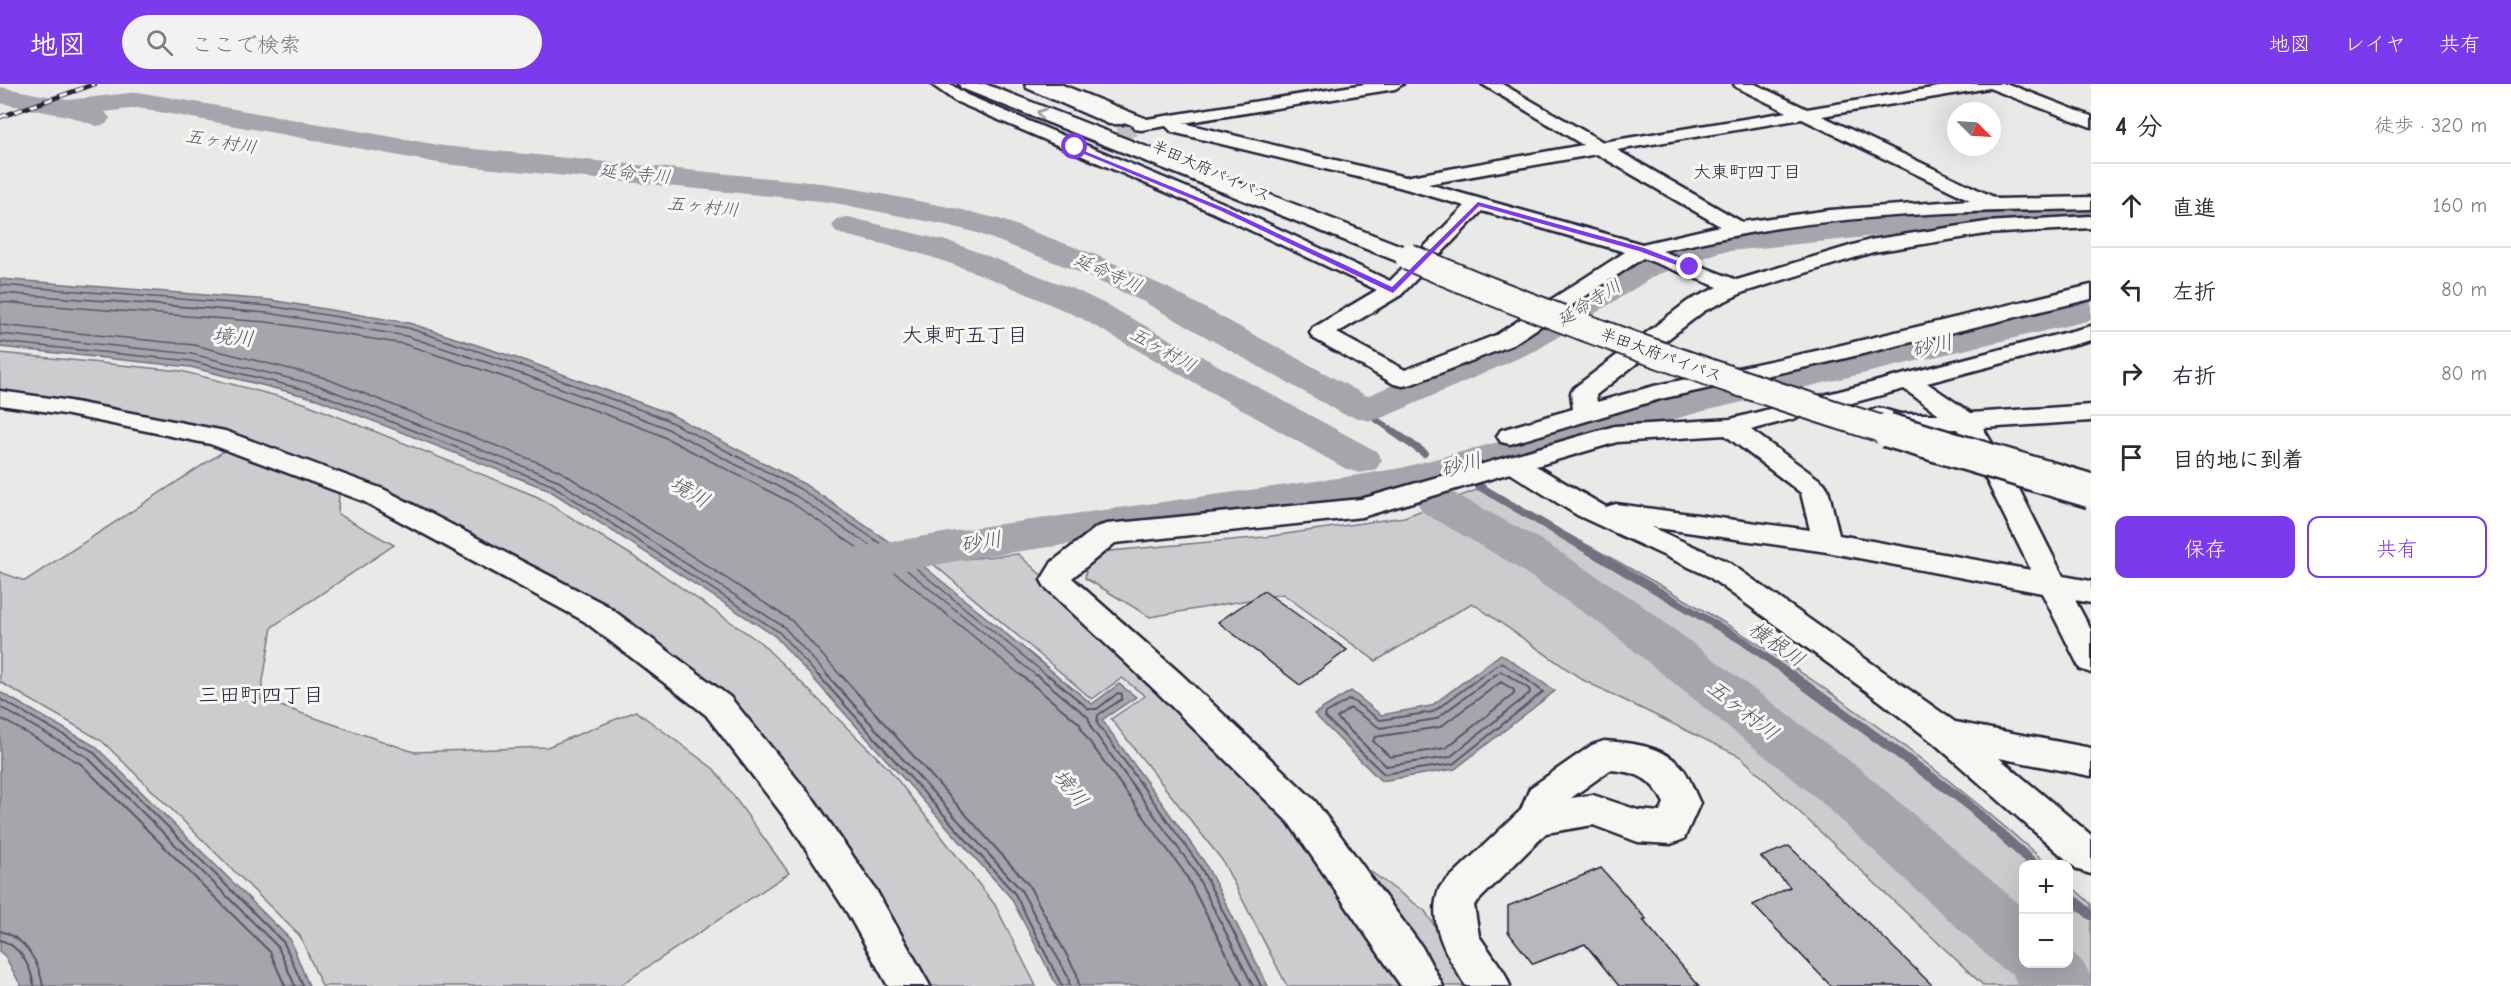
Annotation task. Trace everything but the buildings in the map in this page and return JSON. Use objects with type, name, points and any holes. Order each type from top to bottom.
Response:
[{"type":"highway","points":[[968,84],[1408,257]]},
{"type":"highway","name":"半田大府パイパス","points":[[1013,84],[1493,293],[1750,387],[1907,438],[2091,491]]},
{"type":"highway","points":[[1034,84],[1194,155],[1408,257]]},
{"type":"street","points":[[939,84],[961,98],[1221,209],[1393,290]]},
{"type":"street","points":[[1047,84],[1143,125],[1395,84]]},
{"type":"street","points":[[1490,84],[1738,228]]},
{"type":"street","points":[[1742,84],[1996,205]]},
{"type":"street","points":[[1405,183],[1419,178],[1985,84]]},
{"type":"street","points":[[1994,84],[2091,122]]},
{"type":"street","points":[[1259,92],[1276,102]]},
{"type":"street","points":[[1169,120],[1178,128],[1405,183],[1643,250],[1736,287]]},
{"type":"street","points":[[1075,147],[1092,140]]},
{"type":"street","points":[[1478,204],[1393,290],[1321,333],[1404,379],[1504,340],[1643,250],[1738,228],[1860,213],[1996,205],[2091,203]]},
{"type":"street","points":[[1615,433],[1587,412],[1582,393],[1696,306],[1736,287],[1870,246],[1986,228],[2091,222]]},
{"type":"street","points":[[1510,436],[1654,393],[1825,356],[2091,292]]},
{"type":"street","points":[[1423,986],[1408,960],[1302,812],[1170,684],[1056,580],[1062,569],[1107,534],[1362,508],[1615,433],[1731,427],[2091,333]]},
{"type":"street","points":[[2064,340],[2091,357]]},
{"type":"street","points":[[1907,380],[1966,421],[2002,483],[2091,661]]},
{"type":"street","points":[[0,398],[64,407],[216,437],[373,495],[595,613],[718,706],[802,812],[862,902],[910,986]]},
{"type":"street","points":[[1825,401],[1899,422],[1966,421],[2091,413]]},
{"type":"street","points":[[1731,427],[1814,489],[1827,542]]},
{"type":"street","points":[[1514,464],[1587,509],[1718,569],[1892,692],[1947,734],[2091,858]]},
{"type":"street","points":[[1587,509],[1827,542],[2091,592]]},
{"type":"street","points":[[1947,734],[2091,762]]},
{"type":"street","points":[[1490,986],[1460,942],[1454,899],[1536,819]]},
{"type":"shaded area","points":[[0,353],[181,371],[304,403],[538,497],[657,571],[761,643],[889,769],[995,905],[1036,986],[927,986],[727,700],[383,489],[224,431],[75,400],[0,391]]},
{"type":"shaded area","points":[[224,451],[339,490],[338,514],[394,545],[272,627],[260,699],[414,752],[547,747],[636,711],[714,769],[789,873],[619,986],[322,986],[300,936],[102,741],[0,682],[0,572],[25,581]]},
{"type":"shaded area","points":[[1482,488],[1661,586],[1766,649],[1839,699],[1946,778],[2042,860],[2019,860],[2019,968],[2073,968],[2073,888],[2091,904],[2091,986],[1984,986],[1741,757],[1583,680],[1472,603],[1376,661],[1283,594],[1150,617],[1085,578],[1088,553],[1265,537],[1404,517]]},
{"type":"shaded area","points":[[1018,554],[1118,644],[1295,814],[1411,986],[1287,986],[1222,860],[1111,719],[1145,696],[1122,678],[1092,699],[931,562]]},
{"type":"shaded area","points":[[1341,850],[1425,911],[1474,986],[1434,986]]},
{"type":"water","name":"境川","points":[[0,279],[270,300],[409,323],[532,363],[668,413],[804,484],[916,560],[1092,704],[1119,684],[1136,697],[1102,720],[1205,863],[1268,986],[1057,986],[1011,898],[775,636],[549,490],[317,399],[190,367],[0,347]]},
{"type":"water","points":[[1501,654],[1555,691],[1455,769],[1381,781],[1314,714],[1351,691],[1381,715],[1431,706]]},
{"type":"water","points":[[0,692],[95,746],[290,939],[309,986],[21,986],[5,956],[0,952]]},
{"type":"waterway","name":"五ヶ村川","points":[[0,95],[78,110],[97,118]]},
{"type":"waterway","name":"延命寺川","points":[[69,108],[138,100],[444,155],[830,193],[954,217],[988,226],[1084,262],[1156,295],[1357,406],[1370,409],[1524,342],[1644,268],[1715,243],[1985,216],[2091,209]]},
{"type":"waterway","name":"五ヶ村川","points":[[848,226],[911,240],[973,260],[1063,297],[1093,311],[1361,460]]},
{"type":"waterway","name":"砂川","points":[[847,565],[979,542],[1359,489],[1401,481],[1690,403],[2091,309]]},
{"type":"waterway","name":"横根川","points":[[1357,406],[1394,432]]},
{"type":"waterway","name":"横根川","points":[[1391,430],[1424,453]]},
{"type":"waterway","name":"横根川","points":[[1477,485],[1745,642],[1793,677]]},
{"type":"waterway","name":"五ヶ村川","points":[[1439,503],[1525,551],[1619,613],[1839,784],[2019,944]]},
{"type":"waterway","name":"横根川","points":[[1791,675],[1964,801],[2030,860]]},
{"type":"waterway","name":"横根川","points":[[2073,899],[2091,915]]},
{"type":"waterway","name":"五ヶ村川","points":[[2044,968],[2063,986]]},
{"type":"tunnel","points":[[1092,140],[1141,125]]},
{"type":"railway","points":[[0,117],[95,84]]},
{"type":"district","name":"大東町四丁目","points":[[1747,172]]},
{"type":"district","name":"大東町五丁目","points":[[965,335]]},
{"type":"district","name":"三田町四丁目","points":[[261,695]]},
{"type":"route","points":[[1075,147],[1221,209],[1393,290],[1478,204],[1642,250],[1690,267]]}]
